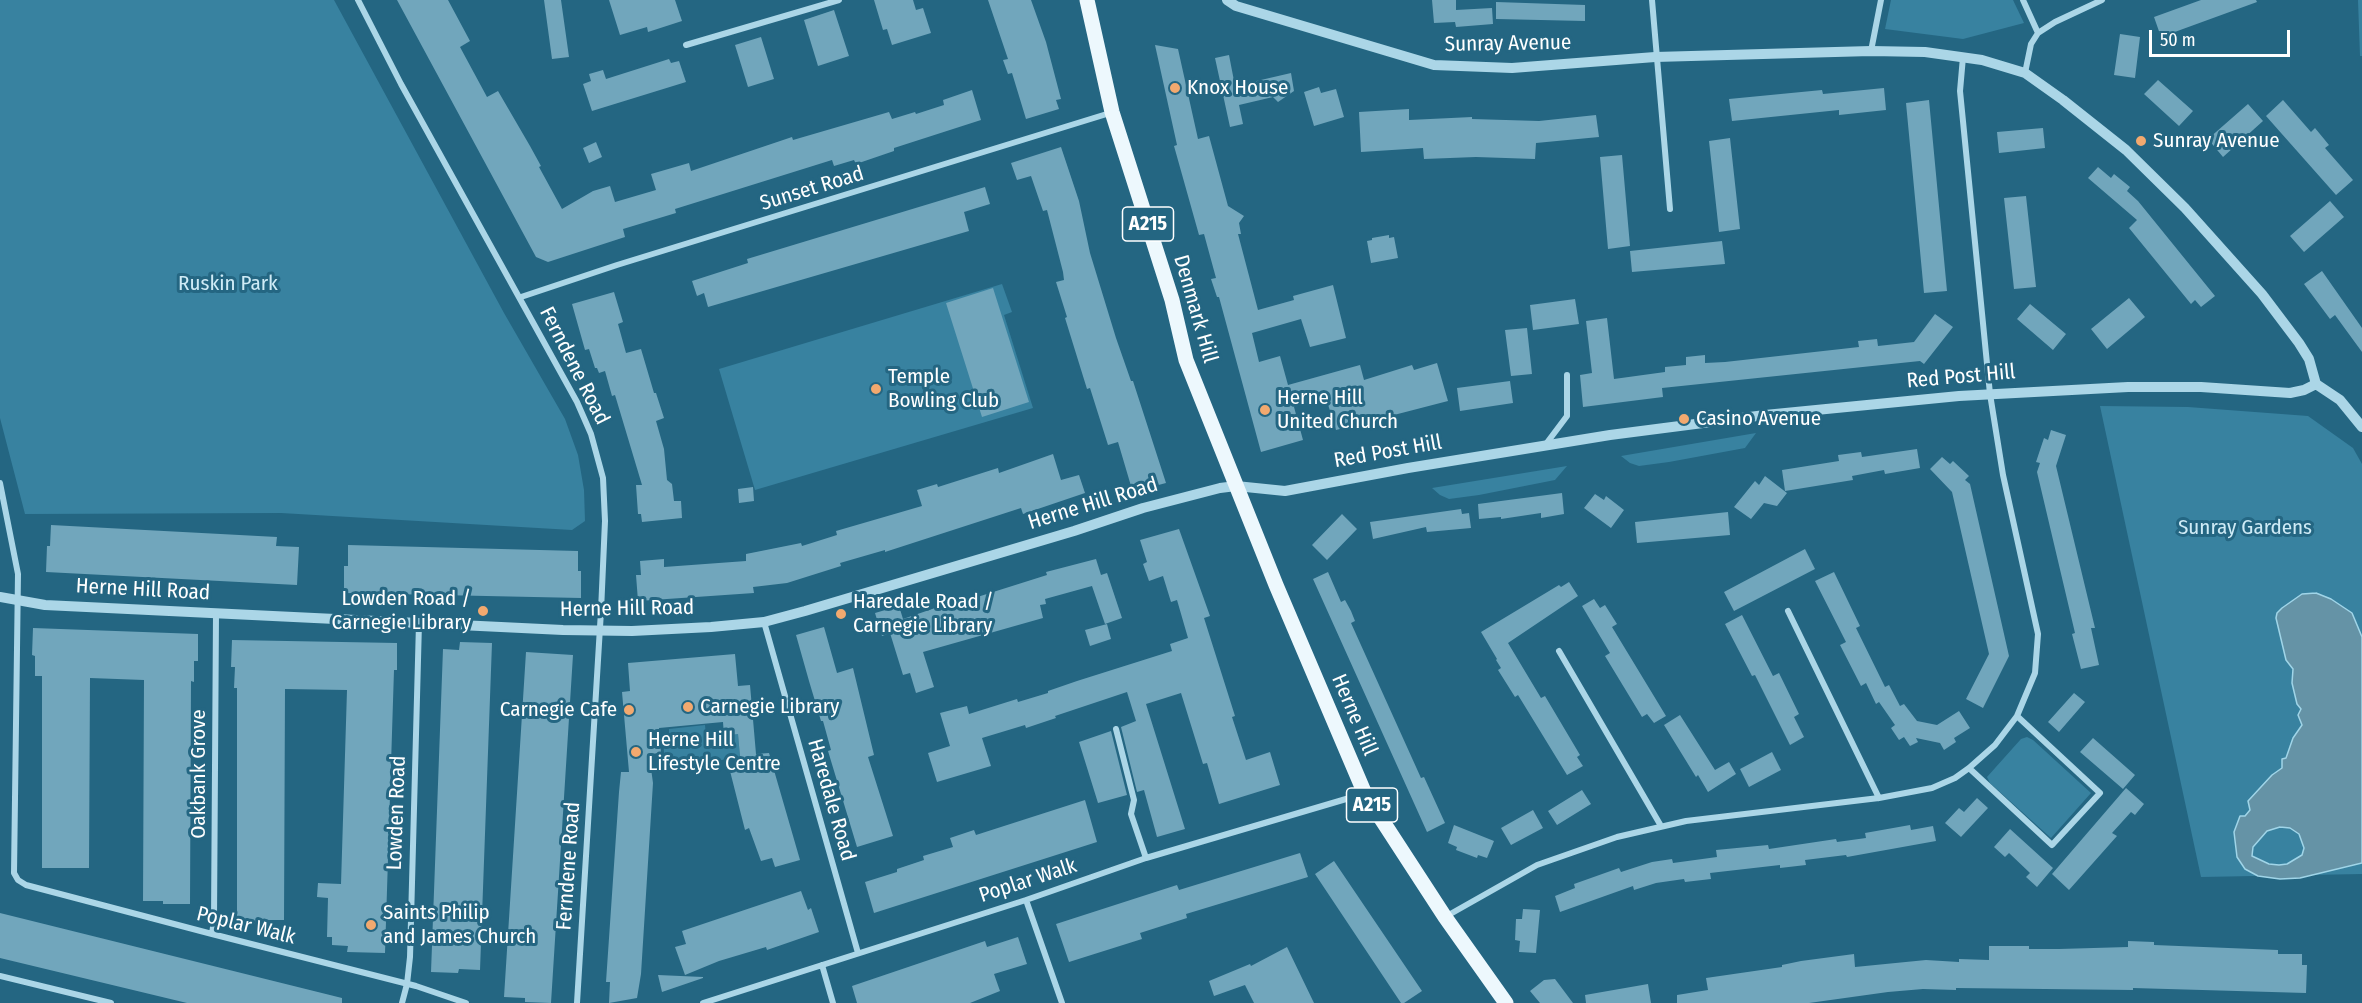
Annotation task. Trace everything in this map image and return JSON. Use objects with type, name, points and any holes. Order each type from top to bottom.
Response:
[{"type":"main road","name":"Denmark Hill","points":[[1087,0],[1112,112],[1172,300],[1186,360],[1236,486]]},
{"type":"main road","name":"Herne Hill","points":[[1236,486],[1365,794],[1445,917],[1506,1003]]},
{"type":"street","name":"Ferndene Road","points":[[358,0],[401,84],[521,297],[577,402],[591,434],[599,462],[605,497],[600,631],[577,1003]]},
{"type":"street","points":[[686,45],[839,0]]},
{"type":"street","name":"Sunray Avenue","points":[[1227,0],[1236,6],[1434,64],[1512,68],[1655,57],[1872,51],[1925,52],[1963,57],[2025,73],[2126,150],[2185,208],[2262,294],[2294,336],[2309,358],[2316,384]]},
{"type":"street","points":[[1652,0],[1655,57],[1670,209]]},
{"type":"street","points":[[1872,51],[1881,0]]},
{"type":"street","points":[[2023,0],[2038,33]]},
{"type":"street","points":[[2025,73],[2029,50],[2038,33],[2055,22],[2102,0]]},
{"type":"street","points":[[1445,917],[1525,871],[1617,837],[1686,821],[1879,798],[1932,788],[1955,778],[1969,768],[1995,745],[2017,717],[2035,673],[2038,634],[2003,475],[1990,394],[1961,103],[1960,77],[1963,57]]},
{"type":"street","name":"Sunset Road","points":[[521,297],[617,265],[1112,112]]},
{"type":"street","points":[[1546,444],[1567,416],[1567,375]]},
{"type":"street","points":[[2316,384],[2340,400],[2362,427]]},
{"type":"street","name":"Red Post Hill","points":[[1236,486],[1285,491],[1546,444],[1765,415],[1990,394],[2139,387],[2201,387],[2290,393],[2316,384]]},
{"type":"street","points":[[0,483],[18,574],[17,601]]},
{"type":"street","name":"Herne Hill Road","points":[[0,597],[45,605],[600,631],[711,627],[764,622],[838,602],[1179,498],[1236,486]]},
{"type":"street","name":"Poplar Walk","points":[[17,601],[14,873],[18,880],[26,885],[407,984],[466,1003]]},
{"type":"street","points":[[1788,611],[1879,798]]},
{"type":"street","name":"Oakbank Grove","points":[[212,934],[214,920],[216,614]]},
{"type":"street","name":"Haredale Road","points":[[764,622],[858,953]]},
{"type":"street","name":"Lowden Road","points":[[402,1003],[410,957],[419,623]]},
{"type":"street","points":[[1558,651],[1661,826]]},
{"type":"street","points":[[1969,768],[2052,845],[2100,793],[2017,717]]},
{"type":"street","points":[[1116,729],[1134,800],[1131,814],[1146,858]]},
{"type":"street","name":"Poplar Walk","points":[[703,1003],[1026,900],[1146,858],[1365,794]]},
{"type":"street","points":[[1026,900],[1062,1003]]},
{"type":"street","points":[[822,965],[833,1003]]},
{"type":"street","points":[[0,975],[111,1003]]},
{"type":"green space","name":"Ruskin Park","points":[[0,0],[334,0],[504,313],[565,419],[578,455],[584,490],[585,521],[572,530],[281,513],[25,514],[0,418]]},
{"type":"green space","points":[[1891,0],[2013,0],[2024,23],[1963,39],[1885,29]]},
{"type":"green space","points":[[2358,0],[2362,0],[2362,56],[2360,56]]},
{"type":"green space","name":"Temple Bowling Club","points":[[1002,284],[1012,312],[1004,315],[1033,408],[755,490],[719,369]]},
{"type":"green space","name":"Sunray Gardens","points":[[2100,406],[2188,407],[2308,416],[2353,448],[2362,464],[2362,874],[2201,877]]},
{"type":"green space","points":[[1756,433],[1745,448],[1669,462],[1639,466],[1621,456]]},
{"type":"green space","points":[[1567,466],[1555,480],[1479,495],[1449,499],[1432,488]]},
{"type":"green space","points":[[705,725],[706,737],[738,734],[740,758],[665,766],[663,738],[669,737],[669,729]]},
{"type":"green space","points":[[2027,737],[2091,793],[2051,838],[1990,783],[1987,777],[2021,739]]},
{"type":"shaded area","points":[[2316,593],[2331,599],[2352,613],[2362,637],[2362,863],[2300,878],[2280,879],[2258,876],[2245,869],[2237,857],[2234,832],[2240,816],[2245,816],[2250,810],[2248,801],[2272,775],[2282,768],[2282,759],[2286,758],[2293,738],[2302,725],[2298,715],[2301,709],[2297,704],[2292,683],[2293,669],[2286,660],[2276,618],[2282,608],[2302,594]],"holes":[[[2280,827],[2290,828],[2299,834],[2304,848],[2302,855],[2287,864],[2279,865],[2269,864],[2252,856],[2253,847],[2267,831]]]},
{"type":"building","points":[[397,0],[448,0],[470,41],[460,47],[487,97],[498,91],[541,166],[539,167],[562,209],[593,191],[610,186],[615,202],[656,190],[651,174],[689,163],[691,171],[792,137],[793,140],[889,112],[892,119],[915,112],[916,114],[944,105],[943,100],[972,90],[981,120],[894,148],[894,151],[856,164],[854,160],[834,166],[832,160],[675,209],[676,213],[623,229],[625,237],[548,262],[536,257]]},
{"type":"building","points":[[544,0],[561,0],[569,57],[552,59]]},
{"type":"building","points":[[609,0],[675,0],[682,21],[648,32],[647,27],[620,35]]},
{"type":"building","points":[[874,0],[913,0],[916,10],[923,8],[931,33],[892,45],[887,29],[883,30]]},
{"type":"building","points":[[988,0],[1031,0],[1046,42],[1061,99],[1056,100],[1059,109],[1026,119],[1012,73],[1008,74],[1003,60],[1008,59]]},
{"type":"building","points":[[1432,0],[1456,0],[1456,10],[1492,8],[1493,24],[1456,27],[1455,22],[1434,23]]},
{"type":"building","points":[[2201,0],[2256,0],[2257,2],[2161,37],[2154,17]]},
{"type":"building","points":[[1496,2],[1585,5],[1585,21],[1496,19]]},
{"type":"building","points":[[834,10],[849,56],[818,66],[804,20]]},
{"type":"building","points":[[2120,34],[2140,37],[2135,78],[2114,75]]},
{"type":"building","points":[[761,37],[774,79],[748,87],[735,45]]},
{"type":"building","points":[[1155,45],[1178,49],[1198,139],[1209,136],[1228,206],[1244,216],[1239,223],[1241,234],[1238,234],[1258,310],[1294,300],[1293,296],[1333,285],[1346,338],[1310,347],[1301,319],[1252,333],[1259,362],[1280,356],[1288,385],[1360,365],[1364,380],[1412,365],[1414,370],[1437,363],[1448,401],[1336,430],[1326,398],[1294,407],[1303,440],[1261,452],[1219,297],[1217,297],[1211,279],[1216,278],[1204,234],[1199,235],[1174,146],[1177,145]]},
{"type":"building","points":[[1229,55],[1235,86],[1291,73],[1294,91],[1278,102],[1273,97],[1239,105],[1243,124],[1230,127],[1215,58]]},
{"type":"building","points":[[669,59],[671,63],[679,61],[686,82],[592,111],[583,84],[591,81],[589,74],[603,70],[606,79]]},
{"type":"building","points":[[2158,80],[2193,111],[2179,126],[2144,94]]},
{"type":"building","points":[[1319,87],[1321,93],[1336,89],[1344,117],[1314,126],[1304,92]]},
{"type":"building","points":[[1884,88],[1886,110],[1839,115],[1839,110],[1732,121],[1729,99],[1822,90],[1823,94]]},
{"type":"building","points":[[1929,100],[1947,291],[1924,293],[1906,103]]},
{"type":"building","points":[[2283,100],[2311,132],[2315,128],[2329,145],[2325,148],[2353,180],[2336,195],[2266,116]]},
{"type":"building","points":[[2248,104],[2263,121],[2223,157],[2208,139]]},
{"type":"building","points":[[1409,109],[1409,120],[1472,117],[1472,119],[1539,121],[1596,115],[1599,137],[1536,143],[1535,159],[1476,157],[1424,159],[1423,148],[1361,152],[1359,112]]},
{"type":"building","points":[[2043,128],[2045,148],[1999,153],[1997,132]]},
{"type":"building","points":[[1730,138],[1740,229],[1719,232],[1709,141]]},
{"type":"building","points":[[596,142],[602,157],[589,163],[583,148]]},
{"type":"building","points":[[1061,147],[1079,201],[1090,253],[1116,338],[1131,381],[1133,381],[1166,483],[1147,488],[1145,482],[1131,486],[1118,442],[1108,445],[1090,388],[1087,389],[1065,318],[1067,317],[1056,282],[1064,280],[1063,272],[1047,210],[1043,211],[1031,176],[1017,180],[1011,163]]},
{"type":"building","points":[[1622,155],[1630,246],[1608,249],[1600,157]]},
{"type":"building","points":[[2098,167],[2111,178],[2114,174],[2130,187],[2127,191],[2138,201],[2215,296],[2201,307],[2195,300],[2191,304],[2129,228],[2137,220],[2088,178]]},
{"type":"building","points":[[985,187],[990,204],[964,212],[969,231],[708,307],[704,293],[697,296],[692,281],[748,263],[747,259]]},
{"type":"building","points":[[2026,196],[2036,287],[2014,289],[2004,198]]},
{"type":"building","points":[[2330,201],[2344,217],[2304,252],[2290,236]]},
{"type":"building","points":[[1389,235],[1389,238],[1394,237],[1398,258],[1371,263],[1367,241]]},
{"type":"building","points":[[1722,241],[1725,264],[1632,272],[1630,251]]},
{"type":"building","points":[[2322,271],[2362,328],[2362,352],[2335,315],[2330,319],[2304,284]]},
{"type":"building","points":[[993,288],[1029,402],[982,417],[946,303]]},
{"type":"building","points":[[614,292],[623,322],[618,324],[626,353],[641,349],[664,418],[656,421],[664,449],[667,480],[672,484],[674,501],[681,501],[682,518],[642,522],[641,514],[638,514],[636,485],[642,485],[615,395],[612,396],[605,371],[599,373],[589,349],[585,350],[572,304]]},
{"type":"building","points":[[2129,298],[2145,317],[2107,349],[2091,329]]},
{"type":"building","points":[[1575,299],[1579,324],[1533,330],[1530,305]]},
{"type":"building","points":[[2030,304],[2066,334],[2053,350],[2017,319]]},
{"type":"building","points":[[1935,314],[1953,327],[1924,364],[1920,361],[1662,388],[1663,397],[1583,407],[1580,375],[1592,373],[1586,321],[1607,318],[1614,379],[1665,372],[1665,367],[1686,365],[1686,357],[1705,355],[1705,363],[1725,362],[1859,347],[1858,341],[1877,339],[1878,346],[1914,342]]},
{"type":"building","points":[[1527,328],[1532,374],[1511,376],[1505,330]]},
{"type":"building","points":[[1510,381],[1513,403],[1460,411],[1457,388]]},
{"type":"building","points":[[2051,430],[2066,435],[2056,466],[2095,628],[2091,628],[2099,665],[2081,669],[2072,634],[2075,633],[2037,472],[2040,463],[2036,462],[2044,438],[2048,440]]},
{"type":"building","points":[[1917,449],[1920,468],[1885,474],[1884,470],[1852,476],[1853,480],[1785,491],[1782,470],[1839,461],[1838,455],[1861,452],[1862,457]]},
{"type":"building","points":[[1053,454],[1061,480],[1079,475],[1085,493],[1023,514],[1021,508],[885,552],[885,550],[840,563],[841,566],[787,583],[753,587],[754,593],[638,601],[636,575],[641,575],[640,561],[664,559],[664,567],[746,561],[746,554],[801,543],[802,546],[837,535],[836,531],[922,506],[917,490],[937,484],[938,487],[998,468],[999,473]]},
{"type":"building","points":[[1942,457],[1950,464],[1953,461],[1969,476],[1965,480],[1970,484],[2009,656],[1983,708],[1966,699],[1989,654],[1952,492],[1930,469]]},
{"type":"building","points":[[1765,476],[1787,493],[1777,506],[1764,503],[1751,519],[1734,507],[1755,481],[1759,485]]},
{"type":"building","points":[[753,487],[754,501],[739,503],[738,489]]},
{"type":"building","points":[[1562,493],[1564,514],[1541,518],[1541,513],[1501,519],[1501,517],[1479,519],[1478,504]]},
{"type":"building","points":[[1595,494],[1604,500],[1606,496],[1624,510],[1611,528],[1584,508]]},
{"type":"building","points":[[1461,509],[1462,514],[1469,513],[1471,528],[1427,532],[1426,527],[1373,539],[1370,522]]},
{"type":"building","points":[[1728,512],[1730,535],[1637,543],[1635,522]]},
{"type":"building","points":[[1342,514],[1357,529],[1327,560],[1312,545]]},
{"type":"building","points":[[51,525],[277,537],[276,546],[299,547],[297,585],[46,572]]},
{"type":"building","points":[[1179,529],[1210,616],[1204,618],[1235,716],[1232,717],[1246,760],[1270,752],[1280,785],[1219,804],[1207,763],[1203,764],[1181,693],[1146,704],[1185,829],[1157,837],[1144,790],[1137,792],[1121,727],[1136,721],[1127,692],[1026,728],[1025,725],[982,738],[991,766],[937,782],[928,753],[950,746],[940,713],[967,706],[969,714],[1017,699],[1018,702],[1048,693],[1048,691],[1077,681],[1172,651],[1170,644],[1188,638],[1177,600],[1171,602],[1163,576],[1149,581],[1143,564],[1147,562],[1140,540]]},
{"type":"building","points":[[348,545],[578,551],[581,598],[344,593],[344,566],[348,566]]},
{"type":"building","points":[[1805,549],[1815,569],[1734,611],[1724,592]]},
{"type":"building","points":[[1096,559],[1101,575],[1107,573],[1122,618],[1105,624],[1092,586],[1045,599],[1046,604],[1040,605],[1043,618],[923,652],[934,687],[916,693],[910,673],[903,675],[890,633],[882,636],[875,613],[899,606],[903,619],[970,596],[971,599],[1047,575],[1046,572]]},
{"type":"building","points":[[1328,572],[1341,602],[1345,600],[1351,611],[1355,621],[1351,623],[1421,778],[1424,777],[1445,823],[1427,832],[1313,579]]},
{"type":"building","points":[[1834,572],[1860,626],[1856,628],[1885,687],[1889,685],[1900,706],[1904,704],[1917,721],[1937,725],[1959,711],[1970,728],[1954,738],[1956,742],[1944,750],[1940,743],[1916,738],[1918,742],[1910,746],[1904,737],[1899,740],[1891,728],[1895,725],[1879,702],[1876,704],[1866,683],[1861,686],[1840,645],[1846,642],[1815,581]]},
{"type":"building","points":[[1569,582],[1578,596],[1508,643],[1541,698],[1545,696],[1580,755],[1577,757],[1583,766],[1567,775],[1518,695],[1515,697],[1498,670],[1501,668],[1497,659],[1481,632],[1559,585],[1561,587]]},
{"type":"building","points":[[1594,599],[1600,608],[1605,605],[1617,624],[1612,627],[1666,716],[1654,723],[1647,714],[1642,717],[1605,656],[1610,653],[1582,606]]},
{"type":"building","points":[[1742,615],[1773,676],[1779,673],[1799,714],[1794,717],[1804,737],[1790,745],[1755,675],[1752,676],[1725,624]]},
{"type":"building","points":[[1107,624],[1111,639],[1090,646],[1085,630]]},
{"type":"building","points":[[824,627],[837,673],[853,668],[874,755],[868,757],[893,836],[857,847],[828,751],[831,750],[823,721],[821,721],[796,635]]},
{"type":"building","points":[[33,628],[198,634],[198,661],[194,661],[194,682],[191,681],[190,904],[143,901],[144,680],[90,678],[89,868],[42,868],[42,676],[35,676],[35,656],[32,655]]},
{"type":"building","points":[[232,640],[397,643],[397,670],[394,670],[385,953],[347,952],[348,946],[332,945],[332,937],[327,937],[328,898],[317,897],[318,883],[341,884],[347,690],[285,689],[284,920],[264,920],[263,924],[237,924],[237,688],[234,688],[235,667],[231,667]]},
{"type":"building","points":[[460,642],[492,643],[480,970],[459,969],[458,973],[431,972],[443,649],[459,650]]},
{"type":"building","points":[[526,652],[573,655],[551,1003],[525,1002],[525,998],[504,997]]},
{"type":"building","points":[[735,654],[738,686],[750,685],[756,754],[769,753],[800,860],[775,867],[772,858],[761,861],[749,828],[745,830],[730,771],[741,768],[738,734],[724,736],[723,722],[659,728],[661,753],[649,754],[653,783],[641,974],[637,998],[609,1003],[610,982],[606,982],[619,792],[621,772],[629,772],[622,692],[630,691],[628,663]]},
{"type":"building","points":[[2074,693],[2085,702],[2059,732],[2048,722]]},
{"type":"building","points":[[1680,715],[1715,770],[1729,762],[1736,774],[1708,792],[1664,725]]},
{"type":"building","points":[[1111,731],[1127,795],[1098,803],[1079,742]]},
{"type":"building","points":[[2093,738],[2135,775],[2123,789],[2080,752]]},
{"type":"building","points":[[1772,752],[1781,770],[1749,787],[1740,769]]},
{"type":"building","points":[[2126,788],[2144,804],[2135,815],[2131,812],[2112,833],[2117,836],[2069,890],[2052,874]]},
{"type":"building","points":[[1582,790],[1591,804],[1557,825],[1548,811]]},
{"type":"building","points":[[1977,798],[1988,808],[1961,837],[1945,823],[1959,808],[1964,812]]},
{"type":"building","points":[[1085,800],[1097,842],[874,913],[865,882],[897,872],[897,869],[924,860],[923,856],[953,847],[950,838],[974,830],[976,835]]},
{"type":"building","points":[[1533,810],[1543,828],[1511,845],[1501,828]]},
{"type":"building","points":[[1454,825],[1494,841],[1487,858],[1478,855],[1477,858],[1456,850],[1457,847],[1448,843]]},
{"type":"building","points":[[1910,825],[1911,830],[1933,826],[1936,841],[1847,857],[1846,855],[1805,860],[1806,865],[1780,868],[1780,865],[1710,873],[1711,879],[1685,882],[1684,879],[1656,883],[1634,890],[1633,886],[1560,912],[1555,896],[1575,888],[1574,884],[1619,868],[1621,872],[1652,862],[1672,859],[1673,863],[1717,857],[1716,850],[1768,845],[1769,849],[1836,839],[1837,842],[1866,838],[1865,833]]},
{"type":"building","points":[[2010,829],[2053,868],[2037,887],[2026,877],[2030,873],[2009,853],[2005,857],[1994,847]]},
{"type":"building","points":[[1300,853],[1308,877],[1186,914],[1187,918],[1140,933],[1142,939],[1069,962],[1056,924],[1177,885],[1179,890]]},
{"type":"building","points":[[1334,861],[1422,991],[1404,1003],[1401,1003],[1315,874]]},
{"type":"building","points":[[801,891],[808,910],[811,908],[819,932],[767,950],[766,947],[719,961],[685,975],[675,947],[686,944],[682,931]]},
{"type":"building","points":[[1523,909],[1540,910],[1536,953],[1519,952],[1520,941],[1515,940],[1516,919],[1522,919]]},
{"type":"building","points":[[0,913],[342,998],[342,1003],[187,1003],[0,958]]},
{"type":"building","points":[[1018,937],[1027,964],[994,974],[1000,991],[970,1003],[857,1003],[852,986],[985,941],[987,947]]},
{"type":"building","points":[[2128,941],[2154,942],[2154,945],[2278,950],[2278,954],[2302,954],[2302,965],[2307,965],[2306,993],[2133,988],[2133,990],[1956,988],[1956,990],[1923,989],[1888,992],[1809,1003],[1677,1003],[1677,995],[1708,990],[1706,978],[1782,967],[1782,965],[1801,961],[1854,954],[1855,967],[1926,960],[1959,962],[1959,959],[1989,960],[1989,946],[2029,946],[2029,949],[2128,947]]},
{"type":"building","points":[[1287,947],[1314,1003],[1254,1003],[1245,985],[1214,996],[1209,981],[1250,964],[1251,966]]},
{"type":"building","points":[[658,975],[703,977],[703,978],[662,992]]},
{"type":"building","points":[[1555,979],[1573,1003],[1540,1003],[1530,991],[1544,980]]},
{"type":"building","points":[[1648,984],[1651,1003],[1586,1003],[1585,995]]},
{"type":"place","name":"Knox House","points":[[1175,88]]},
{"type":"place","name":"Sunray Avenue","points":[[2141,141]]},
{"type":"place","name":"Temple Bowling Club","points":[[876,389]]},
{"type":"place","name":"Herne Hill United Church","points":[[1265,410]]},
{"type":"place","name":"Casino Avenue","points":[[1684,419]]},
{"type":"place","name":"Lowden Road / Carnegie Library","points":[[483,611]]},
{"type":"place","name":"Haredale Road / Carnegie Library","points":[[841,614]]},
{"type":"place","name":"Carnegie Library","points":[[688,707]]},
{"type":"place","name":"Carnegie Cafe","points":[[629,710]]},
{"type":"place","name":"Herne Hill Lifestyle Centre","points":[[636,752]]},
{"type":"place","name":"Saints Philip and James Church","points":[[371,925]]}]
